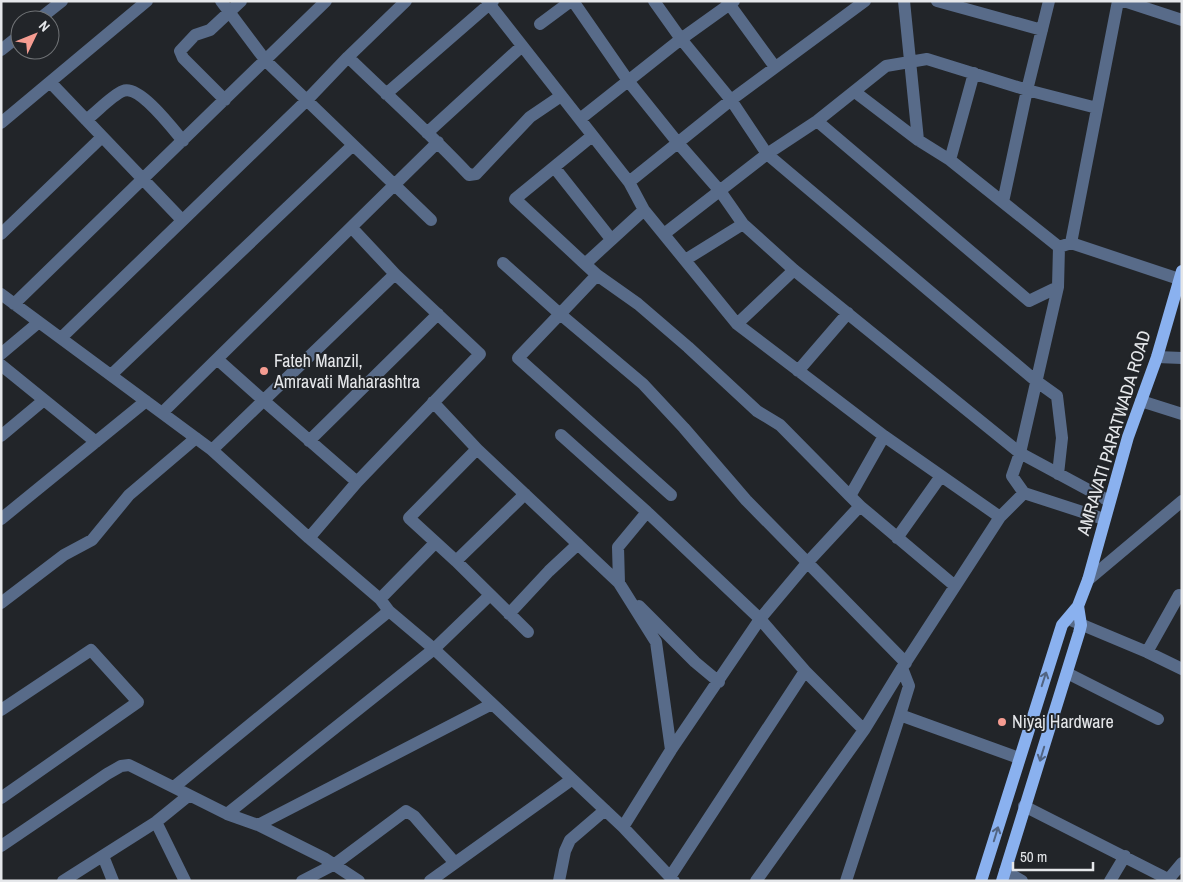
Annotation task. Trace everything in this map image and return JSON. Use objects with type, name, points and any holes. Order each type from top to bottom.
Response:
[{"type":"main road","name":"AMRAVATI PARATWADA ROAD","points":[[982,881],[1062,625],[1078,606],[1088,580],[1128,437],[1157,357],[1180,275]]},
{"type":"main road","points":[[1003,876],[1081,625],[1078,606]]},
{"type":"street","points":[[51,10],[62,1]]},
{"type":"street","points":[[1,123],[147,1]]},
{"type":"street","points":[[220,1],[266,61],[431,220]]},
{"type":"street","points":[[225,100],[180,54],[182,48],[195,35],[207,32],[241,1]]},
{"type":"street","points":[[14,304],[326,1]]},
{"type":"street","points":[[60,338],[406,1]]},
{"type":"street","points":[[540,24],[572,1],[629,82],[720,191],[743,224],[794,270],[1020,453],[1109,501]]},
{"type":"street","points":[[654,1],[681,39],[731,100],[768,154],[1036,381],[1057,396],[1062,438],[1058,474]]},
{"type":"street","points":[[629,182],[731,100],[864,1]]},
{"type":"street","points":[[904,1],[918,140]]},
{"type":"street","points":[[937,1],[1042,30]]},
{"type":"street","points":[[1003,202],[1027,90],[1049,1]]},
{"type":"street","points":[[1104,519],[1024,493],[1012,476],[1020,453],[1058,287],[1065,245],[1097,108],[1118,1]]},
{"type":"street","points":[[1124,1],[1182,20]]},
{"type":"street","points":[[386,94],[490,2],[522,46],[629,182],[644,210],[737,324],[884,436],[1000,517]]},
{"type":"street","points":[[580,119],[730,2],[775,67]]},
{"type":"street","points":[[427,133],[522,46]]},
{"type":"street","points":[[348,57],[438,142],[469,175],[473,175],[530,117],[561,96]]},
{"type":"street","points":[[664,234],[768,154],[817,121],[886,66],[927,59],[1027,90],[1097,108]]},
{"type":"street","points":[[950,160],[974,73]]},
{"type":"street","points":[[50,82],[182,220]]},
{"type":"street","points":[[86,120],[122,92],[133,91],[143,98],[183,140]]},
{"type":"street","points":[[855,92],[918,140],[950,160],[1003,202],[1065,245],[1180,275]]},
{"type":"street","points":[[817,121],[1029,301],[1058,287]]},
{"type":"street","points":[[592,136],[515,199],[597,275],[638,304],[757,411],[780,426],[860,506],[955,586]]},
{"type":"street","points":[[1,234],[102,137]]},
{"type":"street","points":[[162,413],[438,142]]},
{"type":"street","points":[[111,375],[353,145]]},
{"type":"street","points":[[554,166],[611,239]]},
{"type":"street","points":[[585,264],[644,210]]},
{"type":"street","points":[[685,260],[743,224]]},
{"type":"street","points":[[308,538],[357,482],[480,354],[395,274],[352,228]]},
{"type":"street","points":[[503,263],[643,384],[746,500],[904,665],[909,686],[846,881]]},
{"type":"street","points":[[737,324],[794,270]]},
{"type":"street","points":[[212,450],[395,274]]},
{"type":"street","points":[[597,275],[518,358],[670,495]]},
{"type":"street","points":[[1,294],[212,450],[308,538],[380,599],[389,611],[434,649],[623,827],[672,879],[805,671]]},
{"type":"street","points":[[798,372],[848,313]]},
{"type":"street","points":[[309,441],[438,314]]},
{"type":"street","points":[[1,354],[38,322]]},
{"type":"street","points":[[1157,357],[1182,358]]},
{"type":"street","points":[[217,359],[357,482]]},
{"type":"street","points":[[1,365],[96,442]]},
{"type":"street","points":[[1,436],[44,400]]},
{"type":"street","points":[[1141,401],[1182,414]]},
{"type":"street","points":[[1,519],[146,402]]},
{"type":"street","points":[[433,402],[477,449],[619,583],[628,596],[656,642],[671,750]]},
{"type":"street","points":[[561,435],[647,512],[760,619],[805,671],[864,730]]},
{"type":"street","points":[[850,496],[884,436]]},
{"type":"street","points":[[1,603],[64,555],[92,540],[129,495],[196,438]]},
{"type":"street","points":[[477,449],[409,518],[528,632]]},
{"type":"street","points":[[898,538],[941,476]]},
{"type":"street","points":[[762,879],[864,730],[1000,517],[1024,493]]},
{"type":"street","points":[[456,561],[525,494]]},
{"type":"street","points":[[1088,580],[1180,505]]},
{"type":"street","points":[[623,827],[671,750],[760,619],[807,563],[860,506]]},
{"type":"street","points":[[619,583],[618,547],[647,512]]},
{"type":"street","points":[[380,599],[435,543]]},
{"type":"street","points":[[509,614],[549,571],[578,544]]},
{"type":"street","points":[[227,814],[434,649],[490,595]]},
{"type":"street","points":[[1147,652],[1179,595]]},
{"type":"street","points":[[628,596],[718,682]]},
{"type":"street","points":[[174,787],[389,611]]},
{"type":"street","points":[[1066,618],[1182,669]]},
{"type":"street","points":[[1,710],[91,650],[138,702],[1,798]]},
{"type":"street","points":[[1067,673],[1158,719]]},
{"type":"street","points":[[258,825],[492,704]]},
{"type":"street","points":[[900,715],[1019,758]]},
{"type":"street","points":[[1,846],[107,774],[121,766],[128,765],[174,787],[188,796],[227,814],[258,825],[335,864],[359,881]]},
{"type":"street","points":[[430,881],[571,780]]},
{"type":"street","points":[[64,881],[156,822],[188,796]]},
{"type":"street","points":[[1024,806],[1125,856],[1168,880],[1182,863]]},
{"type":"street","points":[[559,881],[566,845],[605,810]]},
{"type":"street","points":[[302,881],[335,864],[406,811],[414,816],[454,863]]},
{"type":"street","points":[[156,822],[186,881]]},
{"type":"street","points":[[104,856],[113,881]]},
{"type":"street","points":[[1110,881],[1125,856]]},
{"type":"street","points":[[1003,876],[1022,881]]},
{"type":"place","name":"Fateh Manzil, Amravati Maharashtra","points":[[264,371]]},
{"type":"place","name":"Niyaj Hardware","points":[[1002,722]]}]
